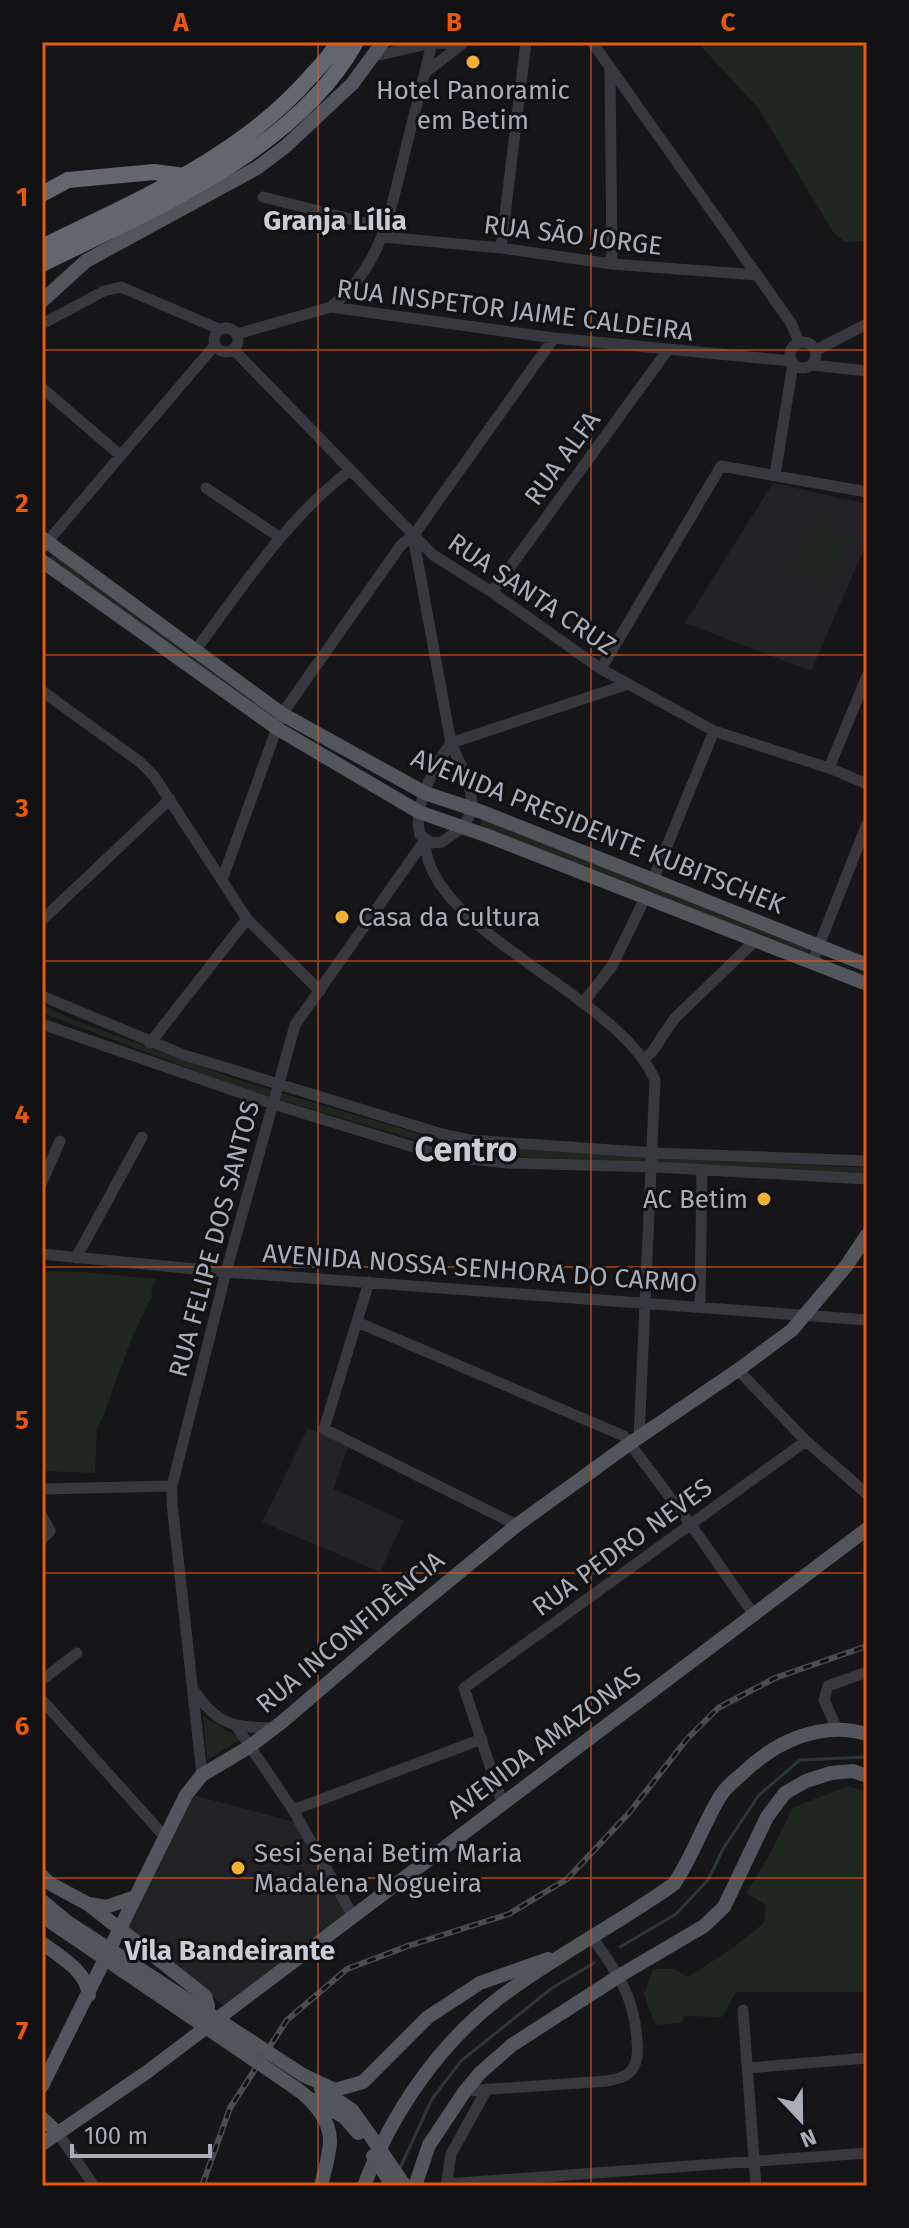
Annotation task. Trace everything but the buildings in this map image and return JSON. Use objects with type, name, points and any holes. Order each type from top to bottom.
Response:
[{"type":"highway","points":[[42,247],[186,176],[246,135],[290,100],[338,42]]},
{"type":"highway","points":[[42,264],[194,189],[249,151],[310,102],[332,78],[356,42]]},
{"type":"highway","points":[[42,194],[68,180],[154,172],[186,176]]},
{"type":"main road","points":[[42,301],[86,261],[257,168],[286,146],[333,103],[375,56],[383,42]]},
{"type":"main road","name":"AVENIDA PRESIDENTE KUBITSCHEK","points":[[44,543],[282,714],[425,793],[473,809],[867,965]]},
{"type":"main road","name":"AVENIDA PRESIDENTE KUBITSCHEK","points":[[42,561],[278,729],[419,812],[867,984]]},
{"type":"main road","name":"RUA INCONFIDÊNCIA","points":[[42,2086],[186,1795],[202,1775],[275,1728],[517,1525],[792,1330],[867,1235]]},
{"type":"main road","name":"AVENIDA AMAZONAS","points":[[42,2144],[190,2040],[867,1529]]},
{"type":"main road","points":[[364,2186],[405,2103],[444,2049],[500,1997],[674,1884],[722,1793],[759,1758],[787,1740],[837,1729],[867,1734]]},
{"type":"main road","points":[[415,2186],[429,2145],[480,2073],[512,2045],[704,1926],[724,1907],[767,1817],[785,1793],[806,1781],[831,1773],[853,1771],[867,1776]]},
{"type":"main road","points":[[42,1876],[88,1904],[205,1996],[208,2006],[190,2040]]},
{"type":"main road","points":[[88,1904],[106,1907],[135,1897]]},
{"type":"main road","points":[[42,1901],[66,1921],[301,2083],[335,2090],[363,2082],[428,2017],[480,1983],[571,1950]]},
{"type":"main road","points":[[42,1916],[301,2083],[352,2110],[393,2186]]},
{"type":"main road","points":[[42,1943],[81,1973],[89,1995]]},
{"type":"main road","points":[[301,2083],[326,2123],[330,2141],[321,2186]]},
{"type":"main road","points":[[42,2118],[58,2133]]},
{"type":"main road","points":[[369,2142],[405,2186]]},
{"type":"street","points":[[375,56],[432,42],[463,43]]},
{"type":"street","points":[[331,307],[351,291],[368,268],[384,233],[432,42]]},
{"type":"street","points":[[501,248],[526,42]]},
{"type":"street","points":[[592,42],[791,323],[799,342]]},
{"type":"street","points":[[425,74],[463,43]]},
{"type":"street","points":[[610,68],[612,264]]},
{"type":"street","name":"RUA SÃO JORGE","points":[[263,197],[384,233],[612,264],[757,275]]},
{"type":"street","points":[[42,324],[104,291],[121,287],[219,329],[229,328],[237,334],[238,340],[233,349],[223,352],[215,345],[214,336],[219,329]]},
{"type":"street","name":"RUA INSPETOR JAIME CALDEIRA","points":[[237,334],[331,307],[554,338],[792,363]]},
{"type":"street","points":[[816,350],[867,324]]},
{"type":"street","points":[[222,880],[282,714],[401,545],[413,536],[554,338]]},
{"type":"street","points":[[775,475],[792,363],[790,352],[799,342],[808,342],[816,350],[812,365]]},
{"type":"street","points":[[44,543],[215,345]]},
{"type":"street","name":"RUA SANTA CRUZ","points":[[233,349],[433,555],[492,592],[601,669],[714,731],[829,768],[867,784]]},
{"type":"street","name":"RUA ALFA","points":[[492,592],[667,351]]},
{"type":"street","points":[[792,363],[800,369],[812,365],[867,371]]},
{"type":"street","points":[[42,388],[120,455]]},
{"type":"street","points":[[601,669],[721,466],[867,492]]},
{"type":"street","points":[[194,652],[279,537],[318,494],[349,471]]},
{"type":"street","points":[[206,488],[279,537]]},
{"type":"street","points":[[413,536],[451,743],[469,783],[473,809],[463,827],[442,842],[425,840]]},
{"type":"street","points":[[829,768],[867,676]]},
{"type":"street","points":[[628,684],[451,743],[425,793],[418,828],[425,840],[425,857],[431,872],[483,930],[618,1032],[643,1060],[655,1080],[645,1304],[634,1441]]},
{"type":"street","points":[[42,691],[140,762],[154,776],[247,919],[320,991]]},
{"type":"street","points":[[653,880],[714,731]]},
{"type":"street","points":[[42,920],[170,799]]},
{"type":"street","points":[[812,963],[867,824]]},
{"type":"street","name":"RUA FELIPE DOS SANTOS","points":[[202,1775],[172,1486],[226,1272],[295,1025],[425,840]]},
{"type":"street","points":[[583,1003],[612,966],[645,898]]},
{"type":"street","points":[[150,1043],[247,919]]},
{"type":"street","points":[[643,1060],[674,1019],[755,941]]},
{"type":"street","points":[[42,996],[150,1043],[470,1140],[867,1161]]},
{"type":"street","points":[[42,1024],[273,1104],[443,1156],[508,1163],[867,1179]]},
{"type":"street","points":[[76,1258],[142,1137]]},
{"type":"street","points":[[42,1182],[60,1141]]},
{"type":"street","points":[[700,1306],[702,1170]]},
{"type":"street","name":"AVENIDA NOSSA SENHORA DO CARMO","points":[[44,1257],[867,1320]]},
{"type":"street","points":[[369,1282],[324,1429],[517,1525]]},
{"type":"street","points":[[357,1322],[634,1441],[755,1616]]},
{"type":"street","points":[[738,1370],[806,1441],[867,1494]]},
{"type":"street","name":"RUA PEDRO NEVES","points":[[482,1739],[464,1688],[806,1441]]},
{"type":"street","points":[[42,1489],[172,1486]]},
{"type":"street","points":[[42,1516],[46,1535]]},
{"type":"street","points":[[42,1680],[77,1653]]},
{"type":"street","points":[[837,1729],[824,1700],[828,1686],[867,1672]]},
{"type":"street","points":[[194,1689],[208,1711],[222,1721],[236,1726],[275,1728]]},
{"type":"street","points":[[42,1700],[165,1837]]},
{"type":"street","points":[[236,1726],[293,1810],[353,1916]]},
{"type":"street","points":[[293,1810],[482,1739],[502,1802]]},
{"type":"street","points":[[465,2091],[607,2081],[632,2071],[638,2055],[630,1998],[592,1937]]},
{"type":"street","points":[[743,2010],[756,2186]]},
{"type":"street","points":[[748,2068],[867,2058]]},
{"type":"street","points":[[487,2089],[451,2154],[446,2185],[867,2153]]},
{"type":"street","points":[[58,2133],[94,2186]]},
{"type":"shaded area","points":[[697,42],[867,42],[867,241],[845,242],[833,232],[759,109]]},
{"type":"shaded area","points":[[773,483],[867,504],[867,542],[811,671],[685,623]]},
{"type":"shaded area","points":[[822,523],[848,540],[823,581],[795,564]]},
{"type":"shaded area","points":[[52,554],[277,715],[272,722],[46,565]]},
{"type":"shaded area","points":[[481,819],[811,946],[807,956],[480,829]]},
{"type":"shaded area","points":[[42,1005],[71,1019],[241,1081],[460,1146],[867,1168],[867,1175],[485,1156],[443,1148],[244,1089],[42,1013]]},
{"type":"shaded area","points":[[42,1271],[156,1279],[153,1294],[97,1426],[95,1473],[42,1471]]},
{"type":"shaded area","points":[[308,1428],[348,1445],[334,1489],[404,1521],[380,1572],[262,1522]]},
{"type":"shaded area","points":[[203,1716],[241,1739],[207,1760]]},
{"type":"shaded area","points":[[848,1786],[867,1792],[867,1992],[736,1992],[722,2017],[684,2016],[682,2023],[655,2025],[644,1994],[653,1969],[675,1969],[688,1977],[733,1948],[764,1923],[766,1905],[746,1893],[773,1849],[792,1808]]},
{"type":"shaded area","name":"Sesi Senai Betim Maria Madalena Nogueira","points":[[193,1795],[295,1822],[348,1914],[225,2006],[123,1928]]},
{"type":"waterway","points":[[620,1947],[676,1914],[708,1880],[723,1849],[759,1795],[800,1760],[867,1757]]},
{"type":"waterway","points":[[400,2168],[432,2099],[461,2061],[552,1988],[594,1963]]},
{"type":"railway","points":[[202,2186],[230,2108],[287,2020],[347,1969],[509,1914],[567,1879],[629,1813],[687,1739],[718,1708],[775,1678],[867,1646]]},
{"type":"place","name":"Hotel Panoramic em Betim","points":[[473,62]]},
{"type":"place","name":"Casa da Cultura","points":[[342,917]]},
{"type":"place","name":"AC Betim","points":[[764,1199]]},
{"type":"place","name":"Sesi Senai Betim Maria Madalena Nogueira","points":[[238,1868]]},
{"type":"district","name":"Granja Lília","points":[[335,220]]},
{"type":"district","name":"Centro","points":[[466,1149]]},
{"type":"district","name":"Vila Bandeirante","points":[[230,1950]]}]
